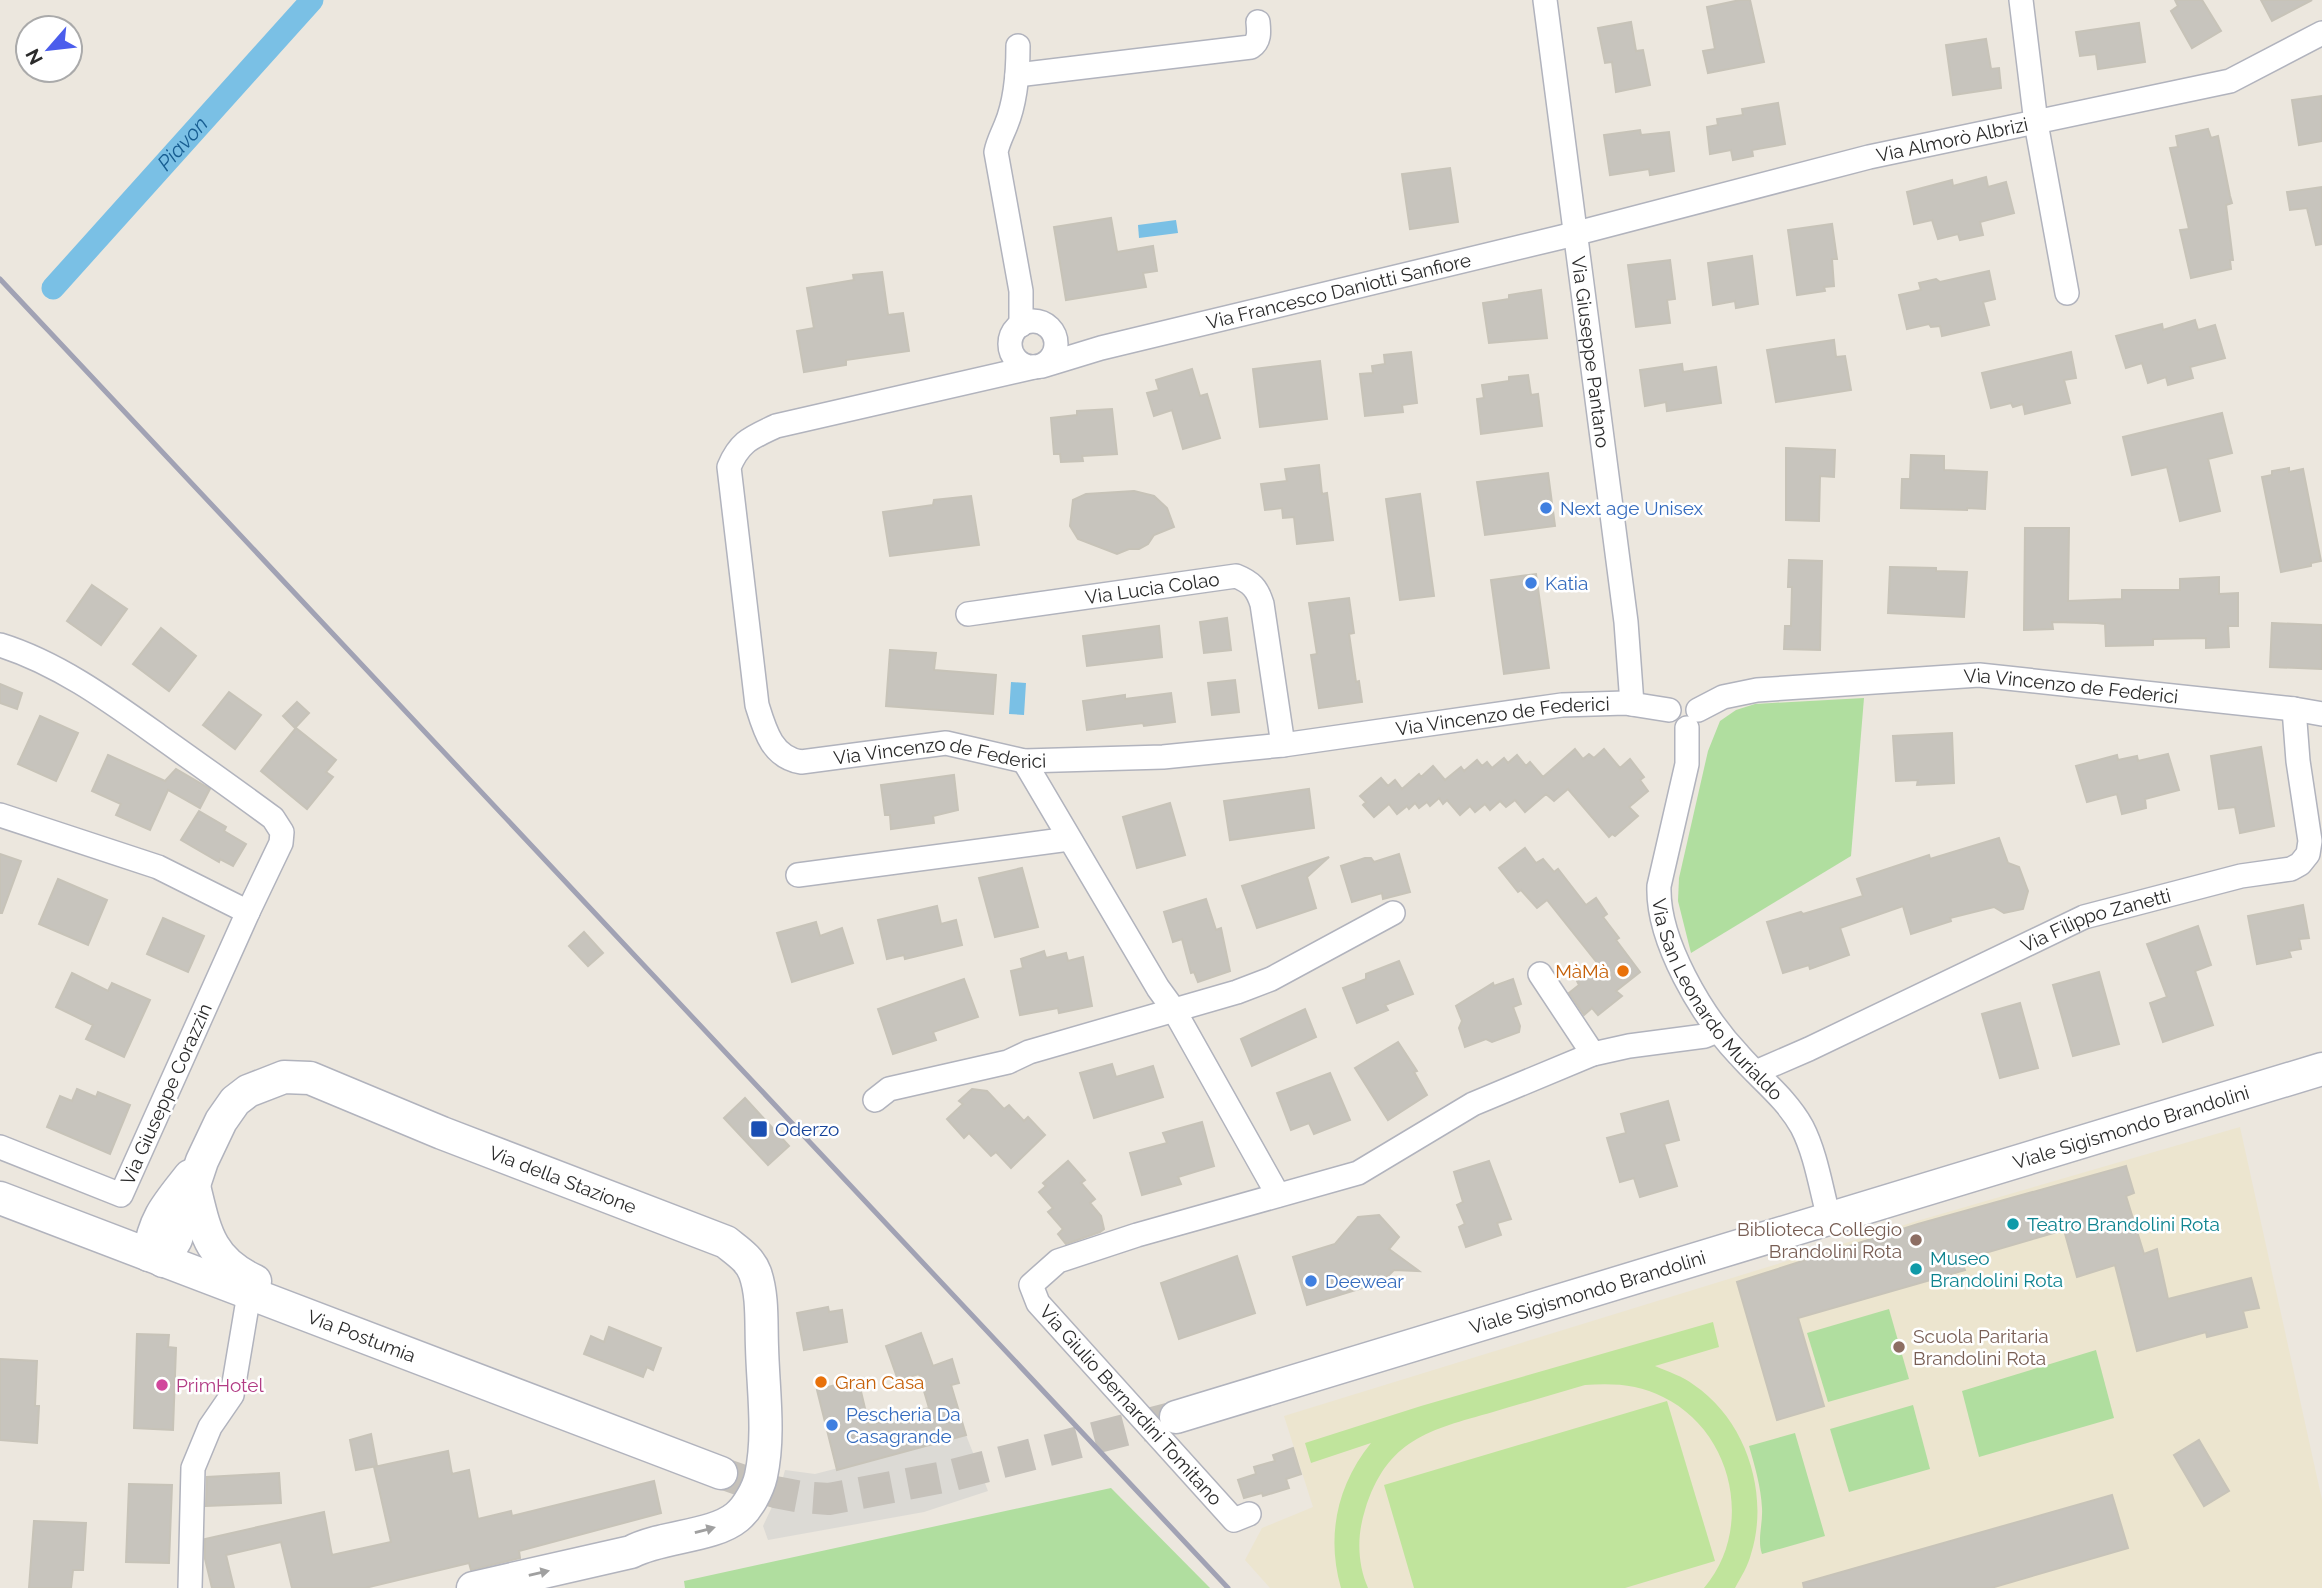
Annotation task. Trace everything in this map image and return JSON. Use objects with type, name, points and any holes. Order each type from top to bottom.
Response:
[{"type":"main road","name":"Viale Sigismondo Brandolini","points":[[1176,1417],[2322,1069]]},
{"type":"main road","name":"Via della Stazione","points":[[156,1258],[176,1239],[198,1173],[220,1121],[235,1101],[248,1091],[284,1077],[310,1078],[442,1133],[726,1242],[749,1263],[758,1289],[765,1447],[760,1479],[750,1501],[737,1517],[711,1529],[643,1545],[631,1552],[473,1588]]},
{"type":"main road","name":"Via della Stazione","points":[[156,1258],[154,1229],[167,1204],[198,1173]]},
{"type":"main road","points":[[198,1173],[205,1233],[220,1259],[236,1273],[258,1283],[295,1311]]},
{"type":"main road","name":"Via Postumia","points":[[0,1198],[721,1474]]},
{"type":"main road","points":[[83,1230],[130,1222],[167,1204]]},
{"type":"street","name":"Via Giuseppe Pantano","points":[[1545,0],[1626,622],[1632,704]]},
{"type":"street","points":[[2021,0],[2036,123],[2067,293]]},
{"type":"street","points":[[1017,75],[1251,47],[1259,35],[1258,22]]},
{"type":"street","name":"Via Almorò Albrizi","points":[[1576,233],[1869,157],[2230,81],[2322,33]]},
{"type":"street","points":[[1018,46],[1017,75],[1006,124],[996,152],[1021,291],[1039,328],[1055,349],[1053,356],[1038,367],[1020,363],[1011,352],[1011,336],[1039,328]]},
{"type":"street","name":"Via Francesco Daniotti Sanfiore","points":[[1038,367],[1101,348],[1576,233]]},
{"type":"street","name":"Via Francesco Daniotti Sanfiore","points":[[1039,328],[1082,348],[1101,348]]},
{"type":"street","name":"Via Vincenzo de Federici","points":[[983,378],[999,370],[1011,352]]},
{"type":"street","name":"Via Vincenzo de Federici","points":[[1038,367],[776,426],[745,441],[736,451],[729,467],[757,705],[764,728],[778,752],[790,760],[801,762],[946,743],[1024,761],[1163,757],[1283,745],[1562,705],[1632,704],[1669,710],[1674,702],[1684,698],[1693,702],[1693,719]]},
{"type":"street","name":"Via Lucia Colao","points":[[968,614],[1236,576],[1245,579],[1258,589],[1262,604],[1283,745]]},
{"type":"street","name":"Via Giuseppe Corazzin","points":[[0,645],[19,651],[69,676],[99,695],[273,818],[282,832],[281,843],[121,1195],[0,1147]]},
{"type":"street","name":"Via Vincenzo de Federici","points":[[1693,719],[1723,697],[1757,690],[1979,675],[2294,709],[2322,715]]},
{"type":"street","name":"Via Filippo Zanetti","points":[[1756,1072],[2084,917],[2241,876],[2291,869],[2300,864],[2308,853],[2310,841],[2298,761],[2294,709]]},
{"type":"street","name":"Via San Leonardo Murialdo","points":[[1693,719],[1687,764],[1659,886],[1658,902],[1691,992],[1717,1031],[1781,1098],[1801,1126],[1809,1143],[1829,1219]]},
{"type":"street","points":[[1024,761],[1158,988],[1174,1010],[1278,1195]]},
{"type":"street","points":[[0,815],[158,867],[248,912]]},
{"type":"street","points":[[797,875],[1069,839]]},
{"type":"street","points":[[875,1100],[889,1089],[1008,1062],[1029,1052],[1237,992],[1271,979],[1393,913]]},
{"type":"street","points":[[1540,974],[1593,1054]]},
{"type":"street","name":"Via Giulio Bernardini Tomitano","points":[[1248,1514],[1234,1520],[1038,1303],[1031,1285],[1058,1261],[1137,1235],[1358,1173],[1473,1104],[1593,1054],[1629,1046],[1705,1036],[1717,1031]]},
{"type":"street","points":[[190,1588],[193,1468],[210,1427],[232,1395],[249,1294]]},
{"type":"shaded area","name":"Scuola Paritaria Brandolini Rota","points":[[2240,1127],[2322,1500],[2322,1588],[1270,1588],[1245,1560],[1262,1528],[1313,1507],[1284,1416],[1917,1221]]},
{"type":"shaded area","points":[[966,1435],[988,1491],[924,1512],[768,1540],[763,1526],[779,1492],[785,1470],[815,1474]]},
{"type":"green space","points":[[1864,698],[1851,856],[1691,953],[1678,901],[1679,878],[1708,751],[1720,721],[1736,710],[1755,704]]},
{"type":"green space","points":[[1889,1309],[1909,1379],[1828,1402],[1807,1333]]},
{"type":"green space","points":[[1713,1322],[1719,1347],[1655,1366],[1685,1379],[1712,1400],[1728,1418],[1749,1460],[1755,1483],[1756,1531],[1748,1563],[1735,1588],[1704,1588],[1720,1564],[1729,1538],[1732,1510],[1729,1483],[1720,1457],[1706,1433],[1687,1413],[1663,1397],[1635,1387],[1605,1384],[1585,1385],[1449,1425],[1413,1441],[1385,1467],[1365,1510],[1360,1559],[1368,1588],[1341,1588],[1335,1549],[1338,1512],[1350,1476],[1371,1443],[1311,1463],[1305,1443],[1421,1406]]},
{"type":"green space","points":[[2096,1350],[2114,1418],[1979,1457],[1962,1391]]},
{"type":"green space","points":[[1667,1401],[1715,1561],[1625,1588],[1414,1588],[1384,1485]]},
{"type":"green space","points":[[1913,1405],[1930,1469],[1849,1492],[1830,1429]]},
{"type":"green space","points":[[1795,1433],[1825,1536],[1762,1554],[1761,1500],[1749,1446]]},
{"type":"green space","points":[[1111,1488],[1210,1588],[685,1588],[684,1581]]},
{"type":"water","points":[[1176,220],[1178,233],[1139,238],[1138,225]]},
{"type":"water","points":[[1011,682],[1026,683],[1024,715],[1009,714]]},
{"type":"building","points":[[1750,0],[1764,62],[1708,73],[1703,51],[1715,49],[1707,7]]},
{"type":"building","points":[[2175,0],[2202,0],[2221,31],[2192,48],[2171,11],[2178,6]]},
{"type":"building","points":[[2261,0],[2312,0],[2272,21]]},
{"type":"building","points":[[1631,22],[1636,51],[1643,50],[1650,85],[1616,92],[1612,62],[1605,63],[1598,28]]},
{"type":"building","points":[[2139,23],[2145,62],[2098,69],[2096,54],[2080,56],[2076,32]]},
{"type":"building","points":[[1986,39],[1991,69],[1999,68],[2001,88],[1953,95],[1946,45]]},
{"type":"building","points":[[2322,96],[2322,141],[2299,145],[2292,100]]},
{"type":"building","points":[[1778,103],[1785,144],[1752,150],[1753,156],[1733,160],[1731,150],[1710,154],[1707,127],[1718,125],[1717,119],[1743,115],[1742,109]]},
{"type":"building","points":[[2208,129],[2211,138],[2218,136],[2232,203],[2226,205],[2233,260],[2230,260],[2231,269],[2191,278],[2180,230],[2189,229],[2170,148],[2178,147],[2176,136]]},
{"type":"building","points":[[1640,130],[1641,135],[1669,132],[1674,171],[1650,175],[1649,169],[1610,175],[1604,135]]},
{"type":"building","points":[[1450,168],[1458,222],[1410,229],[1402,174]]},
{"type":"building","points":[[1986,177],[1988,187],[2006,182],[2014,213],[1980,222],[1983,235],[1960,240],[1958,234],[1938,239],[1932,220],[1914,224],[1907,192],[1952,180],[1953,186]]},
{"type":"building","points":[[2322,187],[2322,244],[2316,245],[2307,208],[2290,210],[2287,192]]},
{"type":"building","points":[[1111,218],[1117,252],[1153,246],[1157,271],[1143,273],[1146,287],[1066,300],[1054,227]]},
{"type":"building","points":[[1832,224],[1837,259],[1832,259],[1834,286],[1824,287],[1825,291],[1797,295],[1788,230]]},
{"type":"building","points":[[1752,256],[1758,304],[1736,308],[1735,301],[1713,305],[1708,263]]},
{"type":"building","points":[[1670,260],[1675,299],[1667,300],[1670,323],[1636,327],[1628,265]]},
{"type":"building","points":[[1989,271],[1995,299],[1983,302],[1989,325],[1942,336],[1940,326],[1931,327],[1929,324],[1907,329],[1899,295],[1921,290],[1919,283],[1936,279],[1940,282]]},
{"type":"building","points":[[882,272],[888,315],[903,313],[909,351],[846,360],[846,365],[804,372],[797,331],[814,328],[807,288],[854,280],[853,275]]},
{"type":"building","points":[[1541,290],[1547,338],[1489,343],[1483,303],[1509,299],[1509,295]]},
{"type":"building","points":[[2195,320],[2198,330],[2215,325],[2225,358],[2190,367],[2193,378],[2168,385],[2166,377],[2148,383],[2142,363],[2126,368],[2116,336],[2162,324],[2163,330]]},
{"type":"building","points":[[1834,340],[1836,357],[1845,356],[1851,390],[1776,402],[1767,350]]},
{"type":"building","points":[[1411,352],[1417,403],[1402,405],[1403,412],[1365,416],[1360,374],[1373,373],[1372,366],[1385,364],[1384,355]]},
{"type":"building","points":[[2071,352],[2076,378],[2064,380],[2070,403],[2025,414],[2023,404],[2013,407],[2011,403],[1991,408],[1982,373]]},
{"type":"building","points":[[1320,361],[1327,419],[1260,427],[1253,369]]},
{"type":"building","points":[[1682,364],[1683,372],[1716,367],[1721,403],[1667,411],[1666,402],[1645,406],[1640,370]]},
{"type":"building","points":[[1192,369],[1200,396],[1207,394],[1220,438],[1183,449],[1172,410],[1154,416],[1147,393],[1159,390],[1156,380]]},
{"type":"building","points":[[1528,375],[1531,395],[1538,394],[1542,426],[1481,434],[1477,399],[1484,398],[1482,385]]},
{"type":"building","points":[[1112,409],[1117,454],[1082,456],[1083,461],[1061,462],[1060,454],[1054,454],[1051,418],[1077,415],[1077,411]]},
{"type":"building","points":[[2222,413],[2232,453],[2208,459],[2220,511],[2180,521],[2167,467],[2132,475],[2123,437]]},
{"type":"building","points":[[1786,448],[1835,450],[1834,477],[1820,476],[1819,521],[1786,520]]},
{"type":"building","points":[[1911,455],[1944,456],[1944,470],[1987,472],[1985,509],[1901,508],[1902,479],[1910,479]]},
{"type":"building","points":[[1319,465],[1322,494],[1327,493],[1333,540],[1297,544],[1294,517],[1283,518],[1282,508],[1265,510],[1261,484],[1287,481],[1285,469]]},
{"type":"building","points":[[2289,468],[2289,472],[2303,469],[2321,561],[2311,563],[2311,566],[2281,572],[2262,477],[2272,475],[2272,471]]},
{"type":"building","points":[[1548,473],[1555,526],[1485,535],[1477,482]]},
{"type":"building","points":[[1134,491],[1154,496],[1167,508],[1174,527],[1154,535],[1148,544],[1139,549],[1129,549],[1117,554],[1078,539],[1070,526],[1073,500],[1086,494]]},
{"type":"building","points":[[1420,494],[1434,596],[1400,600],[1386,499]]},
{"type":"building","points":[[971,496],[979,545],[890,556],[883,512],[933,505],[934,500]]},
{"type":"building","points":[[2025,528],[2069,528],[2068,601],[2122,599],[2122,590],[2180,590],[2180,579],[2219,577],[2219,594],[2238,593],[2238,626],[2228,626],[2229,647],[2206,648],[2206,638],[2153,639],[2153,645],[2106,646],[2105,624],[2097,623],[2052,622],[2053,629],[2024,630]]},
{"type":"building","points":[[1789,560],[1822,561],[1820,650],[1784,649],[1785,626],[1791,626],[1792,587],[1788,587]]},
{"type":"building","points":[[1890,567],[1967,572],[1964,617],[1888,613]]},
{"type":"building","points":[[1536,574],[1549,668],[1504,674],[1491,580]]},
{"type":"building","points":[[92,585],[127,609],[101,645],[67,621]]},
{"type":"building","points":[[1349,598],[1354,633],[1349,634],[1356,682],[1359,681],[1362,702],[1319,708],[1311,655],[1317,654],[1309,603]]},
{"type":"building","points":[[1227,618],[1231,650],[1204,653],[1200,622]]},
{"type":"building","points":[[2272,623],[2322,625],[2322,669],[2270,667]]},
{"type":"building","points":[[1159,626],[1162,657],[1087,666],[1083,636]]},
{"type":"building","points":[[161,628],[196,656],[169,691],[133,664]]},
{"type":"building","points":[[890,650],[936,653],[934,670],[996,675],[993,714],[886,706]]},
{"type":"building","points":[[1235,680],[1239,712],[1212,715],[1208,683]]},
{"type":"building","points":[[0,684],[22,693],[17,709],[0,703]]},
{"type":"building","points":[[229,692],[261,715],[235,749],[203,725]]},
{"type":"building","points":[[1171,693],[1175,722],[1087,730],[1083,701],[1125,695],[1125,699]]},
{"type":"building","points":[[297,702],[309,713],[295,728],[283,716]]},
{"type":"building","points":[[40,716],[78,733],[56,781],[18,764]]},
{"type":"building","points":[[296,728],[336,760],[326,772],[333,777],[307,809],[261,771]]},
{"type":"building","points":[[1952,733],[1954,783],[1917,785],[1918,780],[1896,781],[1893,736]]},
{"type":"building","points":[[2261,747],[2274,826],[2240,833],[2235,807],[2219,809],[2211,756]]},
{"type":"building","points":[[1575,749],[1583,759],[1589,754],[1594,758],[1604,749],[1620,768],[1630,759],[1644,777],[1640,780],[1648,791],[1629,807],[1638,816],[1615,836],[1612,834],[1609,837],[1568,789],[1554,801],[1546,794],[1525,812],[1515,800],[1506,807],[1500,801],[1490,810],[1485,804],[1475,812],[1470,806],[1460,815],[1447,800],[1443,804],[1439,798],[1430,806],[1427,802],[1419,808],[1415,803],[1397,814],[1389,804],[1374,817],[1363,805],[1366,802],[1360,796],[1381,778],[1388,786],[1395,780],[1402,789],[1433,766],[1445,780],[1461,767],[1464,771],[1477,760],[1482,766],[1487,762],[1492,768],[1504,758],[1508,763],[1517,755],[1526,766],[1530,762],[1543,777]]},
{"type":"building","points":[[2168,754],[2179,790],[2145,799],[2146,808],[2122,814],[2117,794],[2087,802],[2076,766],[2117,755],[2118,760],[2137,756],[2138,761]]},
{"type":"building","points":[[108,755],[165,781],[176,769],[210,789],[200,808],[168,790],[150,830],[116,815],[121,804],[92,791]]},
{"type":"building","points":[[954,775],[958,810],[933,816],[934,823],[891,829],[890,815],[885,815],[881,785]]},
{"type":"building","points":[[1309,789],[1314,828],[1230,840],[1224,801]]},
{"type":"building","points":[[1170,803],[1185,855],[1137,868],[1123,817]]},
{"type":"building","points":[[199,811],[226,827],[224,831],[246,844],[233,866],[220,859],[219,862],[181,840]]},
{"type":"building","points":[[1999,838],[2008,863],[2019,867],[2028,891],[2023,909],[2004,913],[1994,907],[1950,918],[1951,921],[1911,934],[1903,906],[1840,928],[1849,955],[1810,969],[1809,965],[1783,973],[1767,922],[1863,896],[1857,879],[1929,855],[1930,859]]},
{"type":"building","points":[[1525,848],[1536,863],[1543,859],[1554,872],[1558,869],[1586,905],[1596,898],[1607,914],[1603,917],[1619,938],[1616,940],[1640,972],[1616,991],[1622,996],[1598,1015],[1592,1008],[1584,1015],[1569,993],[1579,985],[1577,981],[1598,964],[1547,900],[1537,908],[1521,890],[1518,892],[1499,868]]},
{"type":"building","points":[[0,854],[21,861],[2,913],[0,913]]},
{"type":"building","points":[[1399,854],[1410,892],[1383,899],[1382,893],[1352,902],[1341,866],[1365,858],[1371,858],[1374,862]]},
{"type":"building","points":[[1329,857],[1307,877],[1316,908],[1257,928],[1242,886]]},
{"type":"building","points":[[1022,868],[1038,927],[995,937],[979,878]]},
{"type":"building","points":[[58,879],[107,900],[88,945],[39,924]]},
{"type":"building","points":[[1206,899],[1216,930],[1221,928],[1230,971],[1198,982],[1194,972],[1191,973],[1182,939],[1173,942],[1164,912]]},
{"type":"building","points":[[2303,905],[2309,938],[2299,939],[2301,949],[2289,951],[2291,957],[2257,964],[2248,916]]},
{"type":"building","points":[[937,906],[941,924],[956,920],[962,945],[905,959],[904,955],[887,959],[878,920]]},
{"type":"building","points":[[163,918],[204,936],[188,972],[147,954]]},
{"type":"building","points":[[816,922],[820,936],[842,928],[853,963],[792,982],[777,933]]},
{"type":"building","points":[[2198,926],[2211,965],[2195,971],[2213,1025],[2163,1042],[2150,1003],[2167,997],[2147,944]]},
{"type":"building","points":[[584,932],[603,953],[588,966],[569,946]]},
{"type":"building","points":[[1044,951],[1046,958],[1066,953],[1068,961],[1083,957],[1092,1006],[1059,1013],[1058,1008],[1020,1015],[1011,971],[1023,968],[1021,959]]},
{"type":"building","points":[[1399,961],[1413,994],[1385,1005],[1388,1010],[1357,1023],[1343,988],[1366,979],[1366,974]]},
{"type":"building","points":[[2099,972],[2119,1044],[2073,1056],[2053,985]]},
{"type":"building","points":[[72,973],[108,991],[112,983],[150,1000],[124,1057],[86,1039],[93,1025],[56,1007]]},
{"type":"building","points":[[964,979],[978,1017],[933,1032],[936,1040],[893,1054],[878,1009]]},
{"type":"building","points":[[1513,979],[1521,1004],[1513,1007],[1520,1026],[1519,1032],[1492,1042],[1486,1039],[1465,1047],[1459,1028],[1462,1021],[1456,1006],[1493,983],[1494,986]]},
{"type":"building","points":[[2020,1003],[2038,1068],[2000,1078],[1982,1014]]},
{"type":"building","points":[[1305,1009],[1316,1037],[1252,1066],[1241,1039]]},
{"type":"building","points":[[1398,1042],[1417,1071],[1414,1072],[1427,1095],[1388,1120],[1355,1068]]},
{"type":"building","points":[[1112,1064],[1116,1077],[1153,1066],[1163,1097],[1094,1118],[1080,1073]]},
{"type":"building","points":[[1330,1073],[1350,1120],[1314,1134],[1309,1123],[1291,1130],[1277,1093]]},
{"type":"building","points":[[77,1089],[96,1097],[98,1092],[130,1105],[110,1154],[47,1127],[60,1096],[72,1101]]},
{"type":"building","points":[[972,1089],[987,1091],[1004,1109],[1009,1105],[1024,1121],[1028,1117],[1045,1135],[1011,1168],[996,1152],[991,1156],[969,1133],[964,1138],[947,1119],[963,1104],[959,1101]]},
{"type":"building","points":[[745,1098],[789,1146],[768,1165],[724,1118]]},
{"type":"building","points":[[1668,1101],[1679,1140],[1664,1144],[1677,1186],[1640,1197],[1634,1178],[1620,1182],[1607,1138],[1626,1133],[1621,1114]]},
{"type":"building","points":[[1202,1122],[1214,1166],[1178,1177],[1181,1184],[1142,1195],[1130,1153],[1167,1143],[1163,1133]]},
{"type":"building","points":[[1068,1161],[1085,1180],[1081,1183],[1095,1199],[1090,1203],[1101,1216],[1104,1229],[1066,1244],[1058,1234],[1063,1229],[1048,1212],[1053,1208],[1039,1192],[1046,1186],[1043,1183]]},
{"type":"building","points":[[1489,1161],[1511,1219],[1497,1223],[1501,1235],[1466,1247],[1459,1227],[1465,1224],[1457,1205],[1463,1202],[1454,1172]]},
{"type":"building","points":[[2126,1166],[2134,1193],[2126,1196],[2144,1254],[2157,1249],[2168,1299],[2251,1278],[2259,1308],[2243,1311],[2247,1327],[2207,1337],[2206,1332],[2137,1351],[2115,1265],[2077,1277],[2064,1230],[1961,1260],[1965,1270],[1798,1318],[1824,1406],[1777,1420],[1737,1282],[1918,1224]]},
{"type":"building","points":[[1379,1215],[1399,1237],[1389,1249],[1419,1271],[1394,1270],[1377,1287],[1372,1285],[1307,1305],[1293,1257],[1335,1244],[1358,1217]]},
{"type":"building","points":[[1237,1256],[1255,1313],[1179,1339],[1161,1283]]},
{"type":"building","points":[[828,1307],[829,1312],[842,1310],[847,1342],[804,1350],[797,1313]]},
{"type":"building","points":[[609,1327],[661,1348],[653,1370],[647,1367],[643,1377],[584,1354],[591,1336],[604,1342]]},
{"type":"building","points":[[921,1333],[933,1366],[952,1359],[959,1383],[951,1385],[966,1435],[837,1470],[817,1390],[858,1379],[869,1425],[929,1408],[919,1374],[898,1380],[886,1346]]},
{"type":"building","points":[[137,1334],[169,1335],[168,1347],[176,1348],[173,1430],[134,1428]]},
{"type":"building","points":[[0,1359],[37,1361],[37,1443],[0,1440]]},
{"type":"building","points":[[371,1434],[377,1466],[356,1470],[350,1440]]},
{"type":"building","points":[[2199,1440],[2229,1491],[2204,1506],[2174,1455]]},
{"type":"building","points":[[1293,1448],[1301,1474],[1286,1479],[1289,1488],[1263,1496],[1262,1493],[1244,1498],[1238,1480],[1256,1474],[1254,1467],[1275,1461],[1273,1455]]},
{"type":"building","points":[[448,1451],[452,1474],[469,1470],[478,1519],[511,1511],[512,1516],[654,1481],[661,1513],[519,1551],[520,1558],[471,1570],[469,1563],[365,1588],[292,1588],[281,1542],[226,1555],[234,1588],[212,1588],[205,1559],[205,1539],[324,1512],[332,1555],[391,1542],[374,1467]]},
{"type":"building","points":[[279,1473],[281,1503],[206,1506],[207,1477]]},
{"type":"building","points":[[129,1484],[172,1485],[169,1563],[126,1562]]},
{"type":"building","points":[[2112,1495],[2128,1548],[1991,1588],[1804,1588],[1803,1583]]},
{"type":"building","points":[[34,1521],[86,1523],[83,1570],[73,1570],[71,1588],[29,1588]]},
{"type":"waterway","name":"Piavon","points":[[53,288],[312,0]]},
{"type":"tunnel","points":[[721,1473],[775,1492],[829,1499],[949,1476],[1175,1417]]},
{"type":"railway","points":[[0,279],[1228,1588]]},
{"type":"place","name":"Next age Unisex","points":[[1546,508]]},
{"type":"place","name":"Katia","points":[[1531,583]]},
{"type":"place","name":"MàMà","points":[[1623,971]]},
{"type":"place","name":"Oderzo","points":[[759,1129]]},
{"type":"place","name":"Teatro Brandolini Rota","points":[[2013,1224]]},
{"type":"place","name":"Biblioteca Collegio Brandolini Rota","points":[[1916,1240]]},
{"type":"place","name":"Museo Brandolini Rota","points":[[1916,1269]]},
{"type":"place","name":"Deewear","points":[[1311,1281]]},
{"type":"place","name":"Scuola Paritaria Brandolini Rota","points":[[1899,1347]]},
{"type":"place","name":"Gran Casa","points":[[821,1382]]},
{"type":"place","name":"PrimHotel","points":[[162,1385]]},
{"type":"place","name":"Pescheria Da Casagrande","points":[[832,1425]]}]
